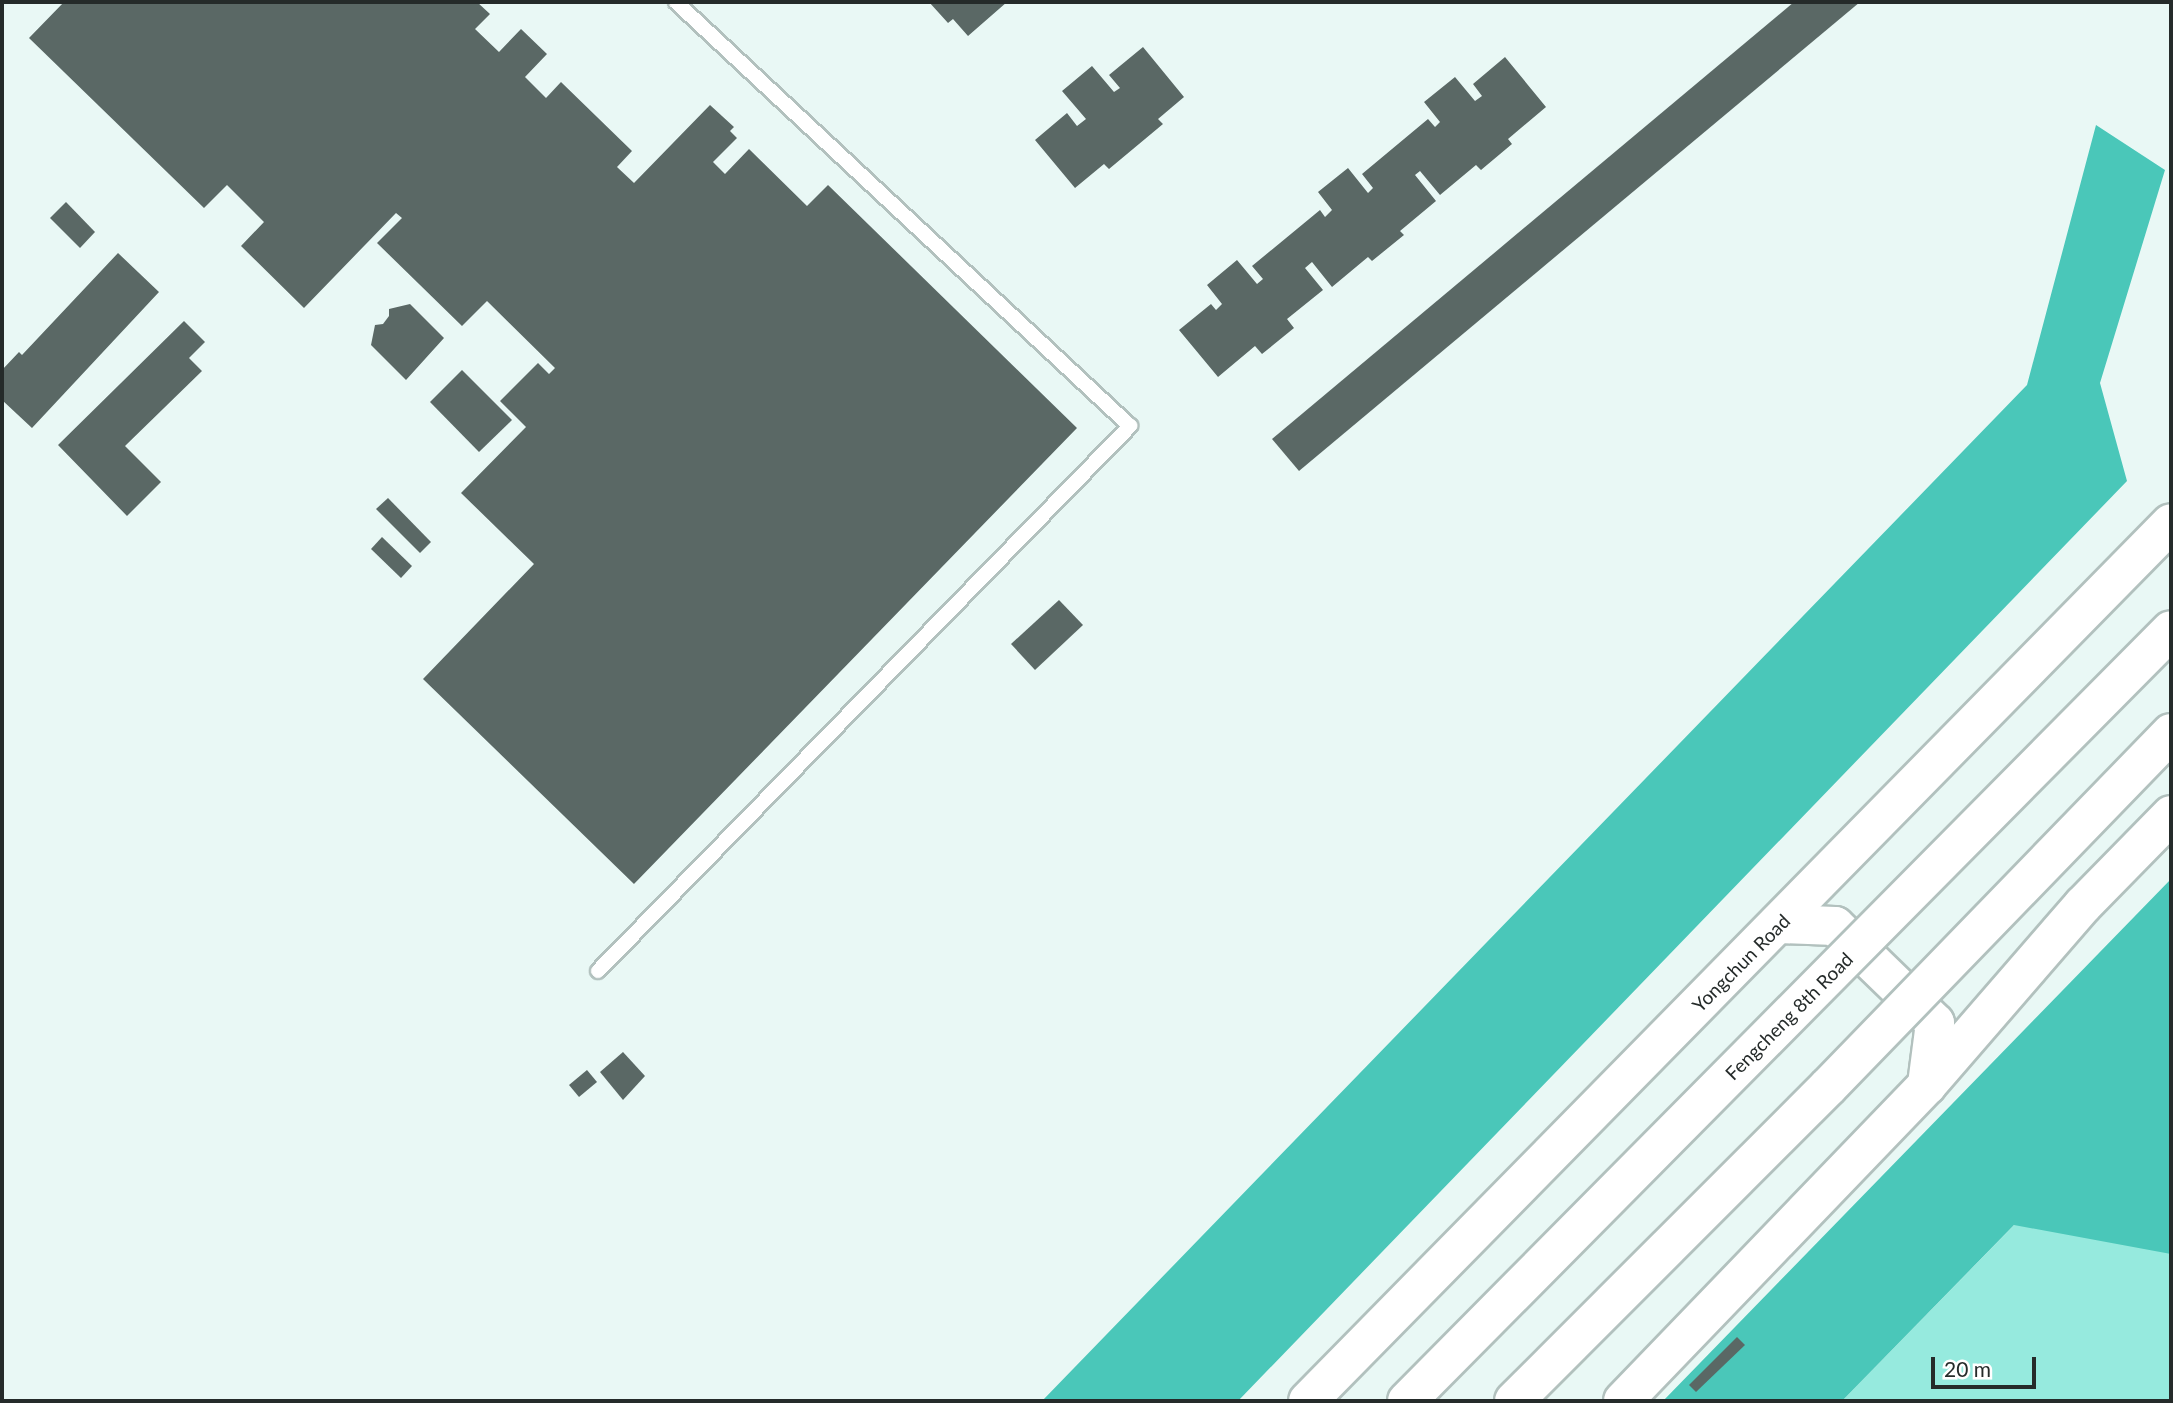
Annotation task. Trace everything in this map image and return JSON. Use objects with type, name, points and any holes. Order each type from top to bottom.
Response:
[{"type":"street","name":"Yongchun Road","points":[[1308,1401],[1780,924],[2171,523]]},
{"type":"street","name":"Fengcheng 8th Road","points":[[1407,1401],[2171,630]]},
{"type":"street","points":[[1514,1401],[1828,1087],[2171,733]]},
{"type":"street","points":[[1623,1401],[1927,1086],[2083,905],[2171,815]]},
{"type":"street","points":[[2083,905],[2171,852]]},
{"type":"street","points":[[1780,924],[1835,926],[1935,1023],[1927,1086]]},
{"type":"lane","points":[[598,971],[1130,426],[676,2]]},
{"type":"shaded area","points":[[2096,125],[2165,170],[2100,383],[2127,481],[1238,1401],[1042,1401],[2027,385]]},
{"type":"shaded area","points":[[2171,879],[2171,1254],[2014,1225],[1842,1401],[1663,1401]]},
{"type":"shaded area","points":[[2025,1214],[2171,1248],[2171,1401],[1842,1401]]},
{"type":"building","points":[[64,2],[477,2],[490,14],[475,29],[499,52],[521,29],[547,54],[525,77],[546,98],[561,82],[632,151],[617,167],[634,183],[710,105],[734,127],[730,131],[737,138],[713,162],[725,174],[749,149],[807,206],[828,185],[1077,428],[634,884],[423,679],[534,564],[461,493],[526,427],[500,401],[538,363],[549,374],[555,368],[487,301],[462,326],[377,243],[402,218],[396,213],[304,308],[241,246],[264,222],[227,185],[204,208],[29,38]]},
{"type":"building","points":[[929,2],[1007,2],[968,36],[953,19],[948,23]]},
{"type":"building","points":[[1794,2],[1860,2],[1299,471],[1272,439]]},
{"type":"building","points":[[1143,47],[1184,97],[1158,119],[1163,124],[1109,169],[1104,164],[1075,188],[1035,140],[1067,113],[1077,126],[1086,119],[1062,91],[1092,66],[1114,92],[1120,88],[1109,75]]},
{"type":"building","points":[[1505,57],[1546,107],[1508,139],[1512,144],[1481,170],[1476,165],[1440,195],[1420,171],[1415,175],[1436,201],[1400,231],[1404,235],[1372,261],[1368,257],[1332,287],[1312,262],[1305,268],[1323,290],[1287,319],[1294,328],[1262,354],[1255,346],[1218,377],[1179,330],[1211,304],[1216,310],[1222,304],[1207,285],[1237,260],[1257,284],[1263,279],[1252,266],[1320,210],[1325,217],[1332,210],[1318,192],[1348,168],[1368,193],[1373,188],[1362,174],[1428,119],[1435,127],[1440,122],[1424,102],[1455,77],[1475,101],[1482,96],[1473,84]]},
{"type":"building","points":[[66,202],[95,232],[80,248],[50,218]]},
{"type":"building","points":[[118,253],[159,292],[32,428],[2,400],[2,370],[19,352],[22,355]]},
{"type":"building","points":[[410,304],[444,338],[406,380],[371,345],[375,325],[383,324],[389,316],[389,309]]},
{"type":"building","points":[[184,321],[205,342],[189,358],[202,371],[125,446],[161,482],[127,516],[58,445]]},
{"type":"building","points":[[462,370],[512,420],[479,452],[430,402]]},
{"type":"building","points":[[388,498],[431,542],[420,553],[376,509]]},
{"type":"building","points":[[382,537],[412,566],[401,578],[371,549]]},
{"type":"building","points":[[1059,600],[1083,625],[1035,670],[1011,644]]},
{"type":"building","points":[[623,1052],[645,1076],[623,1100],[600,1072]]},
{"type":"building","points":[[587,1070],[597,1082],[579,1097],[569,1085]]},
{"type":"building","points":[[1737,1337],[1745,1345],[1696,1392],[1689,1385]]}]
